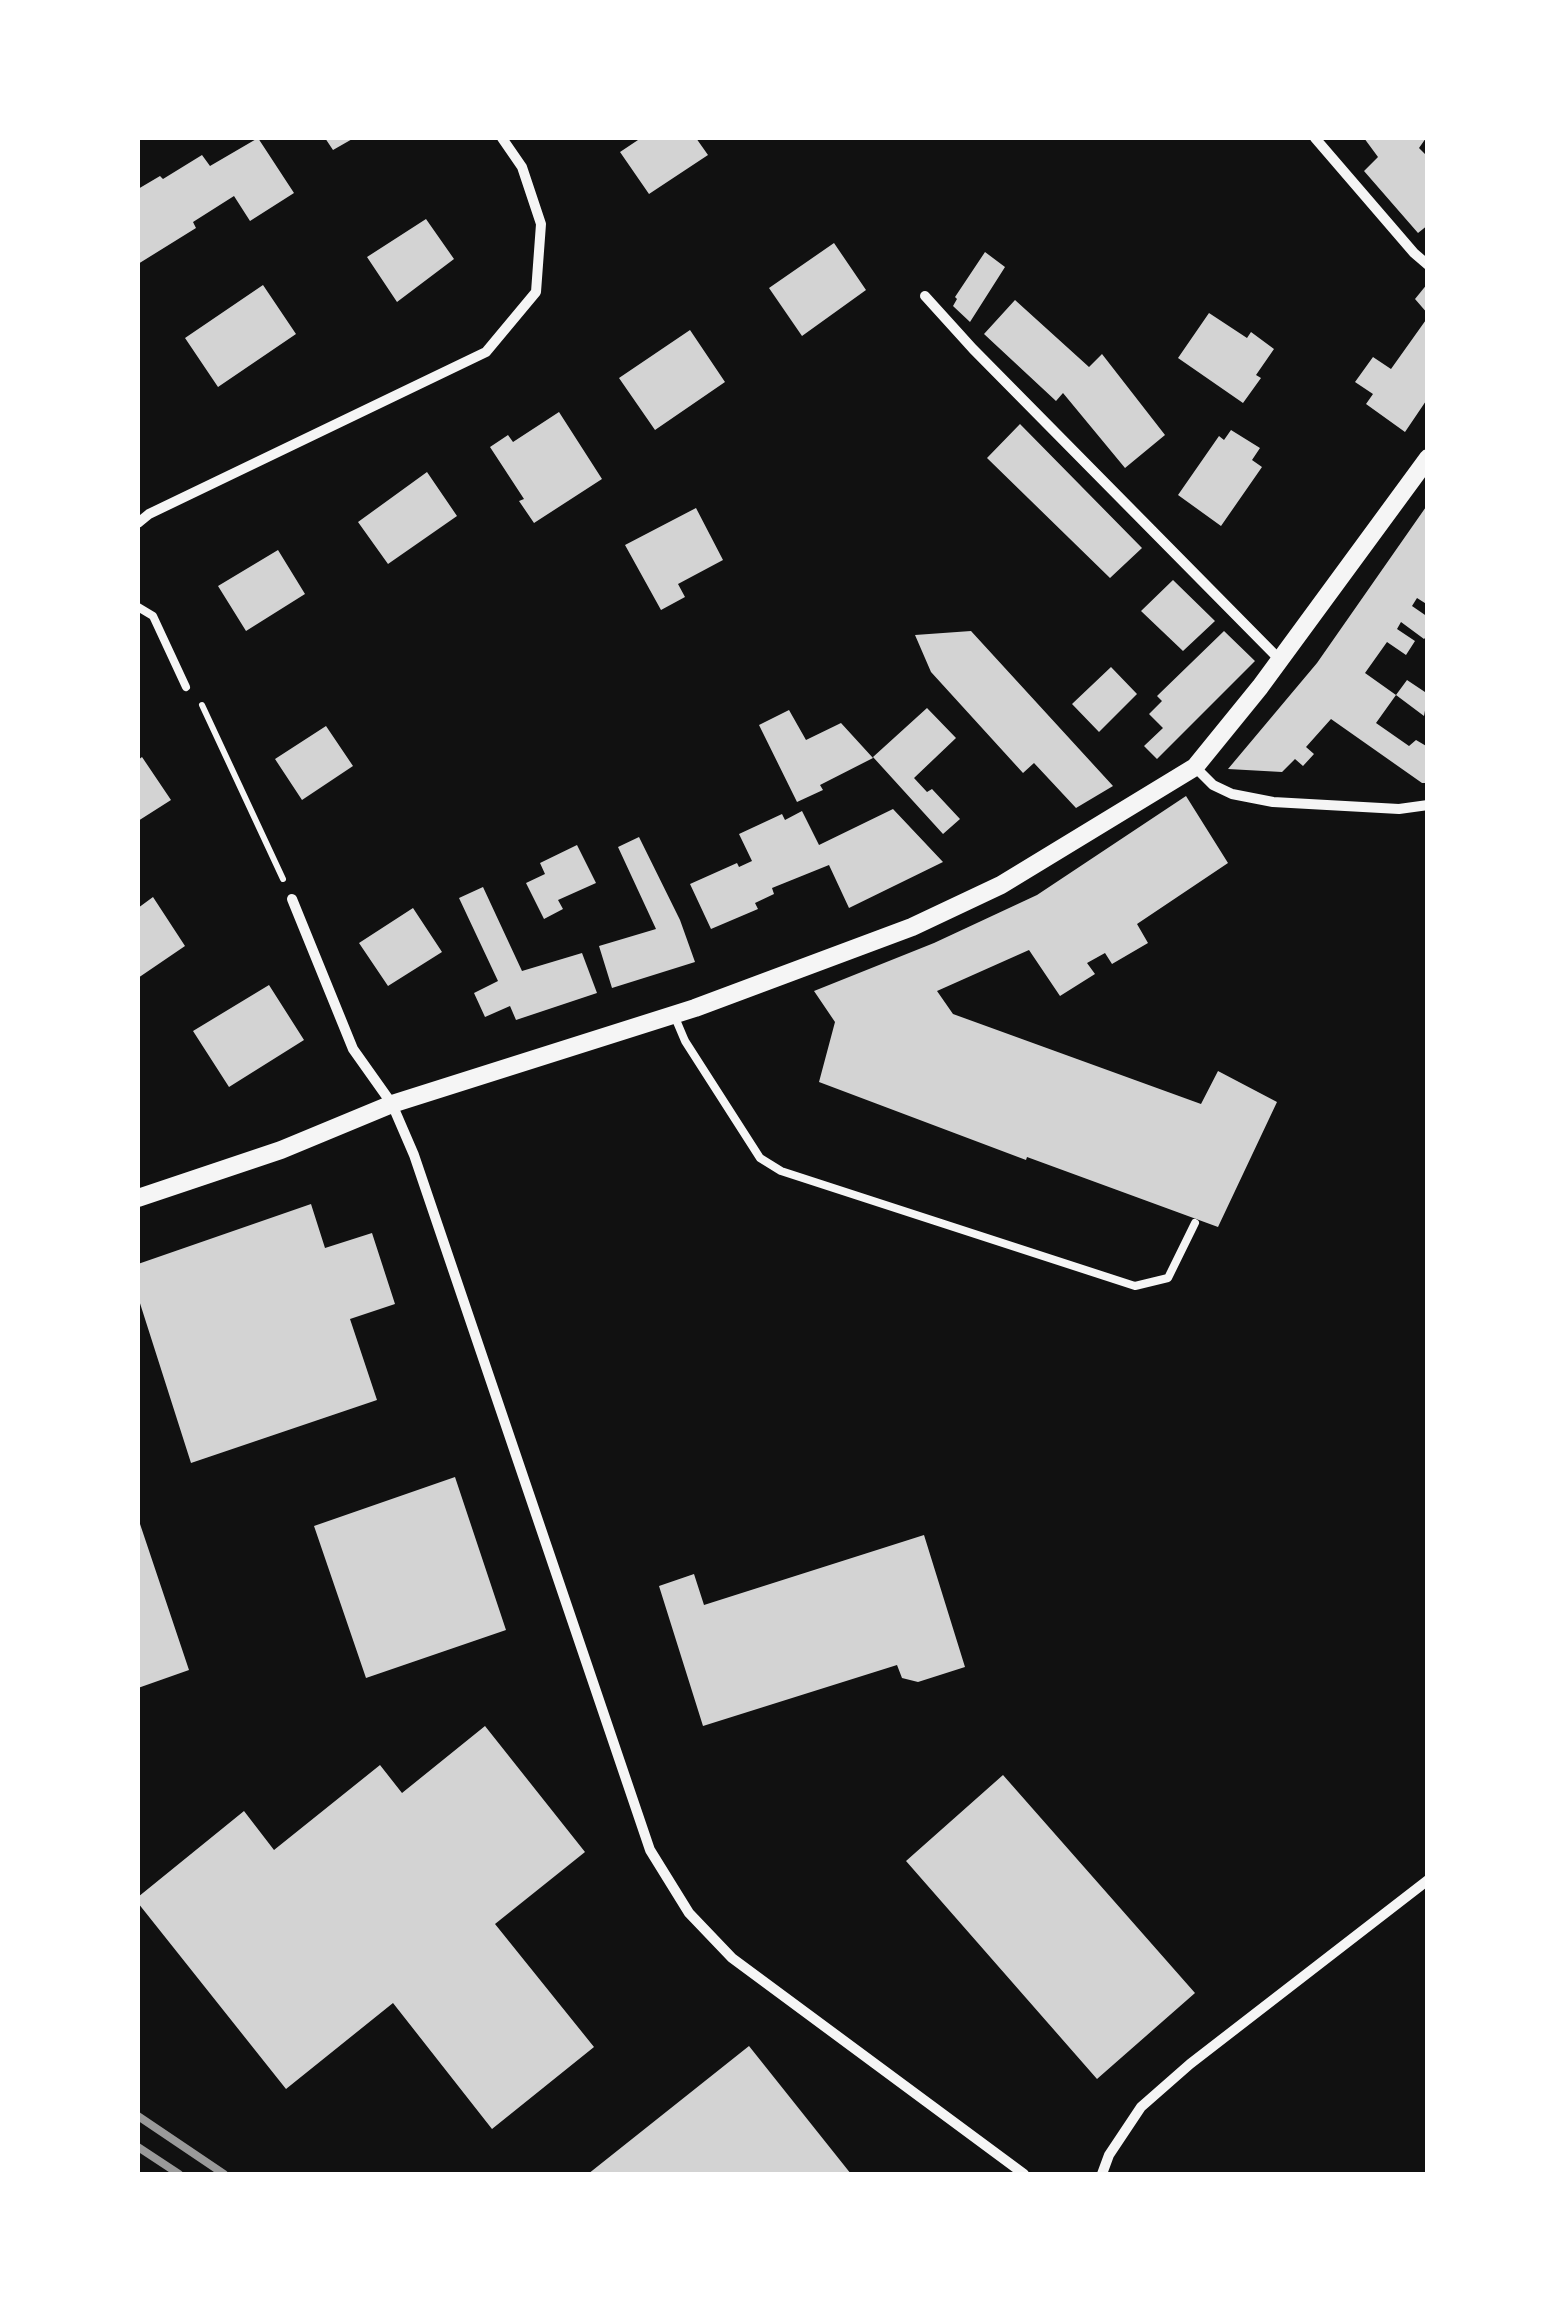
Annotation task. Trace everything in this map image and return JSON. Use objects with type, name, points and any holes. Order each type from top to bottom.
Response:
[{"type":"street","points":[[138,523],[149,514],[486,352],[536,292],[540,224],[522,166],[502,138]]},
{"type":"street","points":[[1315,138],[1414,254],[1428,264]]},
{"type":"street","points":[[926,296],[973,349],[1280,660]]},
{"type":"street","points":[[138,1198],[281,1150],[392,1104],[674,1016],[912,927],[1002,885],[1195,767],[1280,660],[1428,458]]},
{"type":"street","points":[[1195,767],[1212,785],[1232,794],[1273,802],[1399,810],[1428,805]]},
{"type":"street","points":[[292,898],[353,1049],[392,1104],[414,1155],[650,1850],[689,1913],[732,1958],[1024,2174]]},
{"type":"street","points":[[1102,2174],[1141,2107],[1190,2064],[1428,1880]]},
{"type":"lane","points":[[138,608],[153,616],[186,688]]},
{"type":"lane","points":[[674,1016],[685,1041],[760,1158],[781,1171],[1135,1286],[1168,1278],[1195,1223]]},
{"type":"path","points":[[186,688],[199,698],[292,898]]},
{"type":"building","points":[[258,138],[294,193],[250,221],[234,196],[193,222],[196,228],[138,264],[138,189],[202,155],[210,166]]},
{"type":"building","points":[[325,138],[354,138],[333,150]]},
{"type":"building","points":[[641,138],[696,138],[708,155],[649,194],[620,152]]},
{"type":"building","points":[[1364,138],[1426,138],[1419,148],[1428,157],[1428,225],[1418,233],[1364,171],[1378,157]]},
{"type":"building","points":[[426,219],[454,259],[397,302],[367,257]]},
{"type":"building","points":[[834,243],[866,290],[802,336],[769,288]]},
{"type":"building","points":[[985,252],[1005,267],[970,322],[953,306]]},
{"type":"building","points":[[1428,283],[1428,314],[1415,299]]},
{"type":"building","points":[[263,285],[296,334],[218,387],[185,338]]},
{"type":"building","points":[[1015,300],[1089,367],[1102,354],[1165,435],[1125,468],[1063,393],[1056,401],[984,334]]},
{"type":"building","points":[[1209,313],[1247,338],[1251,332],[1274,349],[1256,375],[1261,378],[1243,403],[1178,358]]},
{"type":"building","points":[[1428,317],[1428,398],[1405,432],[1366,404],[1373,394],[1355,382],[1373,357],[1391,369]]},
{"type":"building","points":[[690,330],[725,382],[655,430],[619,378]]},
{"type":"building","points":[[559,412],[602,479],[534,523],[519,501],[524,499],[490,447],[508,435],[513,442]]},
{"type":"building","points":[[1020,424],[1142,548],[1110,578],[987,458]]},
{"type":"building","points":[[1231,430],[1260,448],[1252,460],[1262,467],[1221,526],[1178,495],[1219,436],[1224,440]]},
{"type":"building","points":[[427,472],[457,516],[388,564],[358,522]]},
{"type":"building","points":[[1428,504],[1428,605],[1417,598],[1412,606],[1428,617],[1428,635],[1424,639],[1401,622],[1397,629],[1415,641],[1406,655],[1387,642],[1365,673],[1396,695],[1376,723],[1409,746],[1416,740],[1428,747],[1428,783],[1422,783],[1331,719],[1306,747],[1314,754],[1303,766],[1295,759],[1282,772],[1228,769],[1317,663]]},
{"type":"building","points":[[696,508],[723,560],[678,584],[685,597],[661,610],[625,545]]},
{"type":"building","points":[[278,550],[305,594],[246,631],[218,586]]},
{"type":"building","points":[[1173,580],[1215,621],[1183,651],[1141,611]]},
{"type":"building","points":[[971,631],[1113,786],[1076,808],[1034,763],[1023,773],[931,672],[915,635]]},
{"type":"building","points":[[1224,631],[1255,661],[1157,759],[1144,746],[1163,728],[1149,714],[1162,701],[1157,696]]},
{"type":"building","points":[[1111,667],[1137,694],[1099,732],[1072,704]]},
{"type":"building","points":[[1407,680],[1428,694],[1424,716],[1396,695]]},
{"type":"building","points":[[927,708],[956,738],[914,778],[927,792],[932,789],[960,819],[943,834],[873,757]]},
{"type":"building","points":[[789,710],[806,740],[841,723],[873,758],[820,785],[823,790],[797,802],[759,725]]},
{"type":"building","points":[[326,726],[353,766],[302,800],[275,759]]},
{"type":"building","points":[[142,757],[171,800],[138,821],[138,760]]},
{"type":"building","points":[[1186,796],[1228,863],[1137,924],[1148,943],[1112,964],[1105,953],[1087,963],[1095,974],[1060,996],[1029,950],[937,991],[953,1014],[1201,1104],[1218,1071],[1277,1102],[1218,1227],[819,1082],[835,1022],[814,991],[934,943],[1037,895]]},
{"type":"building","points":[[893,809],[943,862],[849,908],[829,865],[772,888],[774,894],[755,903],[758,909],[711,929],[690,884],[737,863],[739,867],[752,861],[739,834],[782,814],[785,820],[802,811],[819,845]]},
{"type":"building","points":[[639,837],[680,920],[695,962],[612,988],[599,946],[656,929],[618,847]]},
{"type":"building","points":[[577,845],[596,883],[558,900],[563,909],[544,919],[526,883],[545,874],[540,863]]},
{"type":"building","points":[[483,887],[522,971],[582,953],[597,993],[516,1020],[510,1006],[485,1017],[474,993],[498,981],[459,898]]},
{"type":"building","points":[[153,897],[185,946],[138,978],[138,908]]},
{"type":"building","points":[[413,908],[442,952],[388,986],[359,943]]},
{"type":"building","points":[[269,985],[304,1040],[229,1087],[193,1031]]},
{"type":"building","points":[[311,1204],[325,1248],[372,1233],[395,1304],[350,1319],[377,1400],[191,1463],[138,1297],[138,1264]]},
{"type":"building","points":[[455,1477],[506,1630],[366,1678],[314,1526]]},
{"type":"building","points":[[138,1518],[189,1670],[138,1688]]},
{"type":"building","points":[[924,1535],[965,1667],[918,1682],[902,1678],[897,1665],[703,1726],[659,1586],[694,1574],[704,1605]]},
{"type":"building","points":[[485,1726],[585,1852],[495,1924],[594,2047],[492,2129],[393,2003],[286,2089],[138,1903],[138,1897],[244,1811],[274,1850],[380,1765],[402,1793]]},
{"type":"building","points":[[1003,1775],[1195,1993],[1097,2079],[906,1861]]},
{"type":"building","points":[[749,2046],[851,2174],[588,2174]]},
{"type":"railway","points":[[138,2116],[224,2174]]},
{"type":"railway","points":[[138,2147],[179,2174]]}]
